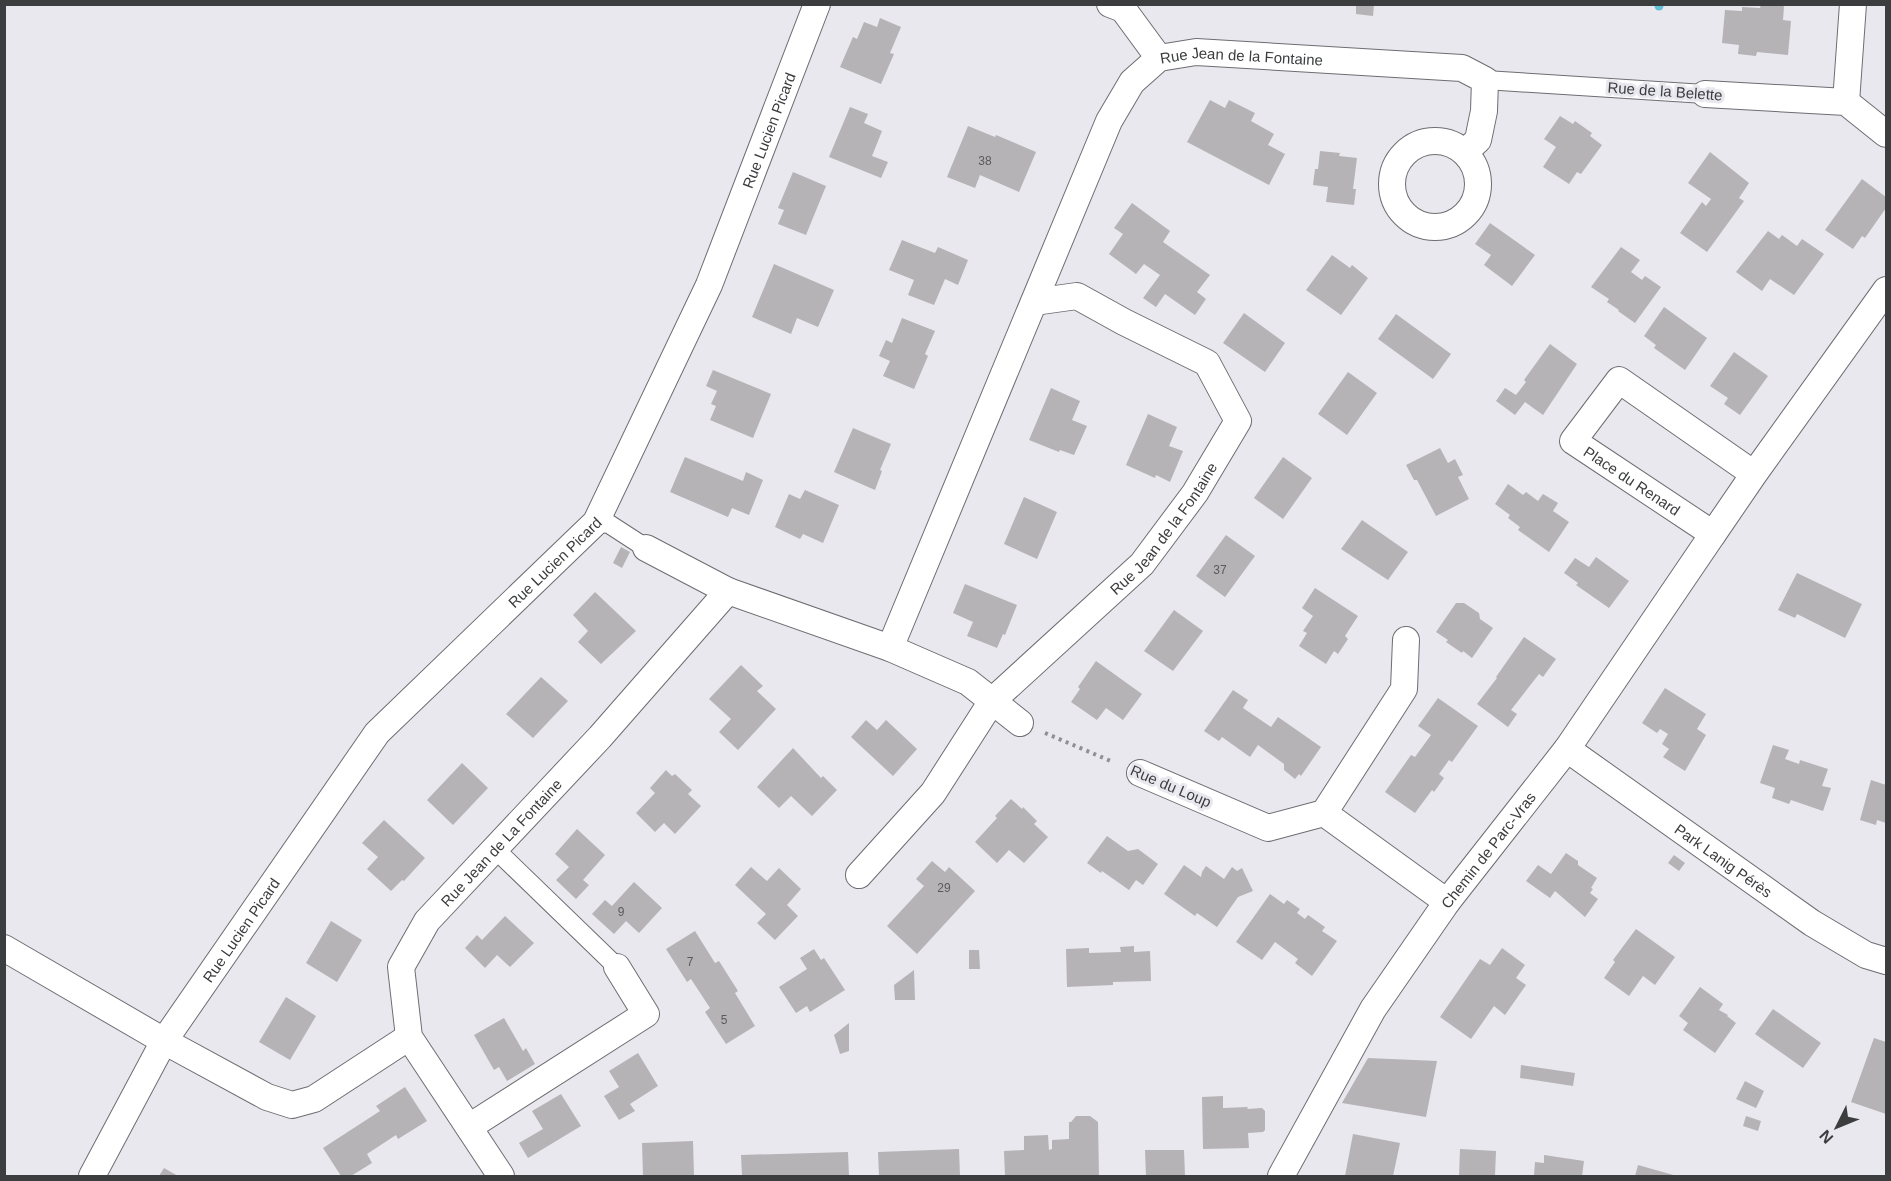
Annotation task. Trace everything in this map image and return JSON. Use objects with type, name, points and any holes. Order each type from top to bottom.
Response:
[{"type":"street","name":"Rue Lucien Picard","points":[[92,1176],[164,1041],[377,733],[596,522],[710,285],[817,4]]},
{"type":"street","name":"Rue Jean de La Fontaine","points":[[1110,4],[1123,9],[1159,58]]},
{"type":"street","points":[[1853,4],[1845,102],[1887,134]]},
{"type":"street","name":"Rue Jean de la Fontaine","points":[[890,648],[1109,121],[1132,82],[1159,58],[1196,52],[1462,69],[1485,80]]},
{"type":"street","points":[[1465,152],[1478,140],[1484,111],[1485,80]]},
{"type":"street","name":"Rue de la Belette","points":[[1485,80],[1845,102]]},
{"type":"street","points":[[1713,534],[1887,290]]},
{"type":"street","name":"Rue Jean de la Fontaine","points":[[859,875],[933,793],[992,701],[1142,564],[1195,493],[1238,421],[1207,363],[1077,296],[1034,302]]},
{"type":"street","name":"Place du Renard","points":[[1713,534],[1573,441],[1619,380],[1754,474]]},
{"type":"street","points":[[596,522],[609,524],[646,549],[728,591],[890,648],[968,682],[1020,723]]},
{"type":"street","name":"Chemin de Parc-Vras","points":[[1281,1176],[1373,1009],[1447,902],[1567,748],[1713,534]]},
{"type":"street","name":"Rue Jean de La Fontaine","points":[[501,1176],[409,1037],[401,967],[427,921],[600,737],[728,591]]},
{"type":"street","points":[[1406,640],[1404,689],[1324,813],[1447,902]]},
{"type":"street","name":"Park Lanig Pérès","points":[[1567,748],[1812,923],[1866,955],[1887,961]]},
{"type":"street","name":"Rue du Loup","points":[[1140,773],[1268,828],[1324,813]]},
{"type":"street","points":[[469,1127],[646,1014],[617,967],[495,848]]},
{"type":"street","points":[[4,948],[164,1041],[267,1097],[292,1105],[314,1099],[409,1037]]},
{"type":"path","name":"Rue du Loup","points":[[1020,723],[1140,773]]},
{"type":"building","points":[[1356,4],[1374,4],[1373,16],[1356,14]]},
{"type":"building","points":[[1761,4],[1782,4],[1784,7],[1783,20],[1791,21],[1788,55],[1757,52],[1756,56],[1738,54],[1739,45],[1722,43],[1725,10],[1742,11],[1742,7],[1760,8]]},
{"type":"building","points":[[880,18],[901,27],[890,53],[894,54],[881,84],[840,67],[853,37],[857,39],[864,22],[877,27]]},
{"type":"building","points":[[1210,100],[1225,108],[1229,100],[1255,113],[1251,121],[1274,134],[1268,145],[1285,154],[1269,185],[1187,142]]},
{"type":"building","points":[[850,107],[868,114],[864,123],[882,131],[872,156],[888,162],[881,178],[829,157]]},
{"type":"building","points":[[1560,116],[1573,124],[1575,121],[1592,133],[1590,136],[1602,145],[1581,174],[1577,172],[1569,184],[1543,167],[1556,147],[1544,139]]},
{"type":"building","points":[[968,126],[1036,152],[1019,192],[980,175],[975,188],[947,177]]},
{"type":"building","points":[[1320,151],[1357,158],[1353,189],[1356,189],[1354,205],[1326,202],[1328,187],[1313,185]]},
{"type":"building","points":[[1710,152],[1749,183],[1739,198],[1744,201],[1707,252],[1680,233],[1702,202],[1706,206],[1711,199],[1688,183]]},
{"type":"building","points":[[793,172],[826,186],[806,235],[778,224],[784,210],[778,208]]},
{"type":"building","points":[[1862,179],[1886,197],[1886,208],[1865,238],[1862,236],[1853,249],[1825,230]]},
{"type":"building","points":[[1132,203],[1170,231],[1163,242],[1210,275],[1197,292],[1206,299],[1195,315],[1165,294],[1156,307],[1143,298],[1160,275],[1144,264],[1136,274],[1109,254],[1123,234],[1114,228]]},
{"type":"building","points":[[1490,223],[1535,255],[1512,286],[1484,265],[1491,255],[1475,244]]},
{"type":"building","points":[[1768,231],[1779,239],[1782,235],[1797,246],[1802,239],[1824,254],[1794,295],[1770,279],[1762,291],[1736,272]]},
{"type":"building","points":[[902,240],[935,253],[938,247],[968,260],[958,285],[945,279],[934,305],[908,295],[914,280],[889,270]]},
{"type":"building","points":[[1621,247],[1640,260],[1631,272],[1642,280],[1645,276],[1661,287],[1635,323],[1607,302],[1609,299],[1591,287]]},
{"type":"building","points":[[1332,255],[1350,268],[1352,265],[1368,278],[1341,315],[1306,290]]},
{"type":"building","points":[[774,264],[834,290],[818,327],[797,318],[791,334],[752,317]]},
{"type":"building","points":[[1664,307],[1707,338],[1685,370],[1654,348],[1656,345],[1644,336]]},
{"type":"building","points":[[1244,313],[1285,343],[1265,372],[1223,343]]},
{"type":"building","points":[[1396,314],[1451,354],[1433,379],[1378,339]]},
{"type":"building","points":[[902,318],[935,331],[925,354],[928,356],[914,389],[883,376],[890,361],[879,356],[886,340],[892,343]]},
{"type":"building","points":[[1550,344],[1577,364],[1543,415],[1525,402],[1515,415],[1496,401],[1505,388],[1516,395]]},
{"type":"building","points":[[1734,352],[1768,376],[1740,415],[1724,404],[1728,398],[1710,386]]},
{"type":"building","points":[[713,370],[771,394],[753,438],[710,420],[716,406],[711,404],[717,391],[706,386]]},
{"type":"building","points":[[1348,372],[1377,393],[1347,435],[1318,414]]},
{"type":"building","points":[[1051,388],[1080,401],[1072,420],[1087,426],[1074,455],[1060,450],[1059,452],[1029,440]]},
{"type":"building","points":[[1148,414],[1177,427],[1169,446],[1183,451],[1170,482],[1126,465]]},
{"type":"building","points":[[853,428],[891,444],[880,470],[882,471],[875,490],[834,472]]},
{"type":"building","points":[[1440,448],[1448,463],[1455,459],[1463,475],[1458,477],[1469,499],[1436,516],[1417,480],[1414,480],[1406,465]]},
{"type":"building","points":[[685,457],[743,481],[746,472],[763,480],[749,515],[732,508],[728,517],[670,492]]},
{"type":"building","points":[[1283,457],[1312,478],[1283,519],[1254,498]]},
{"type":"building","points":[[1508,484],[1523,495],[1526,492],[1538,501],[1543,494],[1558,503],[1553,511],[1569,522],[1549,552],[1518,530],[1520,527],[1508,518],[1510,515],[1495,504]]},
{"type":"building","points":[[805,490],[839,505],[823,543],[803,534],[800,539],[775,527],[789,494],[800,499]]},
{"type":"building","points":[[1024,497],[1057,512],[1037,559],[1004,544]]},
{"type":"building","points":[[1362,520],[1408,552],[1388,580],[1341,549]]},
{"type":"building","points":[[1226,535],[1255,556],[1225,597],[1196,576]]},
{"type":"building","points":[[621,547],[630,552],[622,568],[613,563]]},
{"type":"building","points":[[1596,557],[1629,581],[1609,608],[1576,585],[1578,583],[1564,573],[1575,558],[1589,567]]},
{"type":"building","points":[[1797,573],[1862,604],[1845,638],[1797,614],[1795,618],[1778,610]]},
{"type":"building","points":[[965,584],[1017,605],[997,648],[967,636],[973,622],[953,613]]},
{"type":"building","points":[[1315,588],[1358,616],[1345,636],[1348,639],[1338,654],[1334,651],[1326,664],[1299,646],[1307,633],[1303,631],[1313,616],[1302,608]]},
{"type":"building","points":[[595,592],[636,631],[601,664],[578,642],[588,631],[573,615]]},
{"type":"building","points":[[1456,603],[1464,603],[1479,613],[1480,619],[1493,628],[1472,658],[1446,642],[1448,640],[1436,632]]},
{"type":"building","points":[[1174,610],[1203,631],[1173,671],[1144,651]]},
{"type":"building","points":[[1524,637],[1556,659],[1543,677],[1539,674],[1511,710],[1517,714],[1508,727],[1477,704]]},
{"type":"building","points":[[1096,661],[1142,694],[1123,720],[1106,708],[1097,720],[1071,702],[1080,689],[1078,687]]},
{"type":"building","points":[[741,665],[763,686],[757,691],[776,709],[738,750],[719,732],[731,719],[709,699]]},
{"type":"building","points":[[541,677],[568,701],[533,738],[506,714]]},
{"type":"building","points":[[1665,688],[1706,714],[1697,729],[1706,735],[1685,771],[1663,757],[1669,749],[1662,744],[1668,734],[1660,729],[1657,733],[1642,723]]},
{"type":"building","points":[[1233,690],[1248,700],[1243,708],[1271,727],[1278,717],[1321,747],[1301,776],[1299,774],[1295,779],[1284,770],[1284,764],[1258,745],[1250,757],[1222,737],[1219,741],[1204,731]]},
{"type":"building","points":[[1438,698],[1478,726],[1452,762],[1449,760],[1439,774],[1444,778],[1415,813],[1385,792],[1411,755],[1415,757],[1431,735],[1418,726]]},
{"type":"building","points":[[866,720],[877,730],[886,720],[917,749],[893,776],[851,737]]},
{"type":"building","points":[[1773,745],[1789,750],[1785,759],[1799,764],[1800,760],[1828,769],[1822,786],[1831,788],[1823,811],[1791,800],[1789,804],[1772,798],[1775,788],[1760,783]]},
{"type":"building","points":[[793,748],[821,778],[823,776],[837,790],[812,816],[791,796],[779,808],[757,787]]},
{"type":"building","points":[[462,763],[488,788],[453,825],[427,800]]},
{"type":"building","points":[[666,770],[672,776],[675,774],[692,790],[688,794],[701,806],[675,834],[664,823],[655,832],[636,813],[655,793],[650,788]]},
{"type":"building","points":[[1871,780],[1886,785],[1886,823],[1877,820],[1876,825],[1860,820]]},
{"type":"building","points":[[1011,799],[1037,821],[1034,824],[1048,837],[1024,863],[1009,850],[997,863],[975,842]]},
{"type":"building","points":[[384,820],[425,858],[404,881],[402,880],[391,891],[367,869],[378,857],[362,843]]},
{"type":"building","points":[[577,829],[605,855],[583,880],[589,885],[576,899],[556,880],[569,867],[555,854]]},
{"type":"building","points":[[1107,836],[1128,851],[1138,849],[1158,864],[1143,885],[1136,880],[1129,890],[1087,863]]},
{"type":"building","points":[[1566,853],[1578,861],[1578,865],[1597,878],[1590,893],[1598,899],[1585,917],[1555,891],[1550,898],[1526,881],[1538,865],[1551,874]]},
{"type":"building","points":[[1674,855],[1685,863],[1679,871],[1668,863]]},
{"type":"building","points":[[932,861],[945,872],[949,867],[975,891],[917,954],[887,926],[924,886],[916,879]]},
{"type":"building","points":[[1184,865],[1201,877],[1206,866],[1224,879],[1232,867],[1237,871],[1242,868],[1253,891],[1238,897],[1217,927],[1197,913],[1195,916],[1164,894]]},
{"type":"building","points":[[751,867],[767,881],[779,868],[801,889],[787,905],[798,916],[775,940],[757,923],[766,914],[735,885]]},
{"type":"building","points":[[634,882],[662,908],[639,933],[626,921],[614,934],[592,914],[605,900],[612,906]]},
{"type":"building","points":[[1270,894],[1284,904],[1287,900],[1300,909],[1297,913],[1305,919],[1308,915],[1325,927],[1322,931],[1337,941],[1312,976],[1295,963],[1298,959],[1275,942],[1262,960],[1236,942]]},
{"type":"building","points":[[505,916],[534,943],[510,967],[497,955],[485,968],[465,948],[477,935],[482,940]]},
{"type":"building","points":[[331,921],[362,940],[337,982],[306,963]]},
{"type":"building","points":[[1636,929],[1675,957],[1655,985],[1643,976],[1629,996],[1604,978],[1615,962],[1613,960]]},
{"type":"building","points":[[695,931],[715,963],[719,961],[738,991],[735,993],[755,1026],[726,1044],[705,1012],[710,1008],[691,979],[687,982],[666,949]]},
{"type":"building","points":[[1134,946],[1134,952],[1150,951],[1151,981],[1067,987],[1066,949],[1089,948],[1089,953],[1121,952],[1120,947]]},
{"type":"building","points":[[1502,948],[1525,965],[1516,978],[1526,985],[1505,1015],[1494,1006],[1471,1039],[1440,1017],[1480,959],[1490,965]]},
{"type":"building","points":[[814,949],[821,960],[824,958],[845,990],[810,1012],[807,1006],[796,1013],[779,987],[807,969],[800,958]]},
{"type":"building","points":[[969,950],[979,950],[980,969],[969,969]]},
{"type":"building","points":[[914,970],[915,1000],[895,1000],[894,985]]},
{"type":"building","points":[[1700,987],[1723,1004],[1719,1010],[1736,1023],[1715,1053],[1683,1030],[1688,1023],[1679,1016]]},
{"type":"building","points":[[286,997],[316,1016],[290,1060],[259,1042]]},
{"type":"building","points":[[1773,1009],[1821,1043],[1803,1068],[1755,1034]]},
{"type":"building","points":[[504,1018],[523,1051],[526,1048],[535,1064],[507,1081],[499,1067],[494,1070],[474,1035]]},
{"type":"building","points":[[849,1023],[849,1051],[840,1054],[834,1035]]},
{"type":"building","points":[[1874,1038],[1886,1042],[1886,1114],[1851,1102]]},
{"type":"building","points":[[638,1053],[658,1086],[630,1104],[635,1111],[619,1120],[604,1096],[619,1087],[609,1071]]},
{"type":"building","points":[[1368,1058],[1437,1061],[1426,1117],[1342,1103]]},
{"type":"building","points":[[1521,1065],[1575,1073],[1573,1086],[1520,1078]]},
{"type":"building","points":[[1745,1081],[1764,1091],[1756,1108],[1736,1099]]},
{"type":"building","points":[[405,1087],[427,1121],[398,1139],[396,1135],[367,1154],[372,1163],[351,1176],[341,1176],[323,1148],[380,1111],[376,1106]]},
{"type":"building","points":[[561,1094],[581,1126],[528,1158],[519,1143],[543,1129],[532,1111]]},
{"type":"building","points":[[1223,1096],[1223,1108],[1262,1108],[1265,1111],[1265,1130],[1248,1133],[1249,1148],[1203,1149],[1202,1097]]},
{"type":"building","points":[[1076,1116],[1090,1116],[1098,1122],[1099,1176],[1005,1176],[1004,1151],[1024,1150],[1024,1136],[1048,1135],[1049,1150],[1052,1149],[1052,1140],[1069,1139],[1069,1122]]},
{"type":"building","points":[[1746,1116],[1761,1121],[1758,1131],[1743,1126]]},
{"type":"building","points":[[1353,1134],[1400,1143],[1393,1176],[1345,1176]]},
{"type":"building","points":[[693,1141],[694,1176],[643,1176],[642,1143]]},
{"type":"building","points":[[959,1149],[960,1176],[879,1176],[878,1152]]},
{"type":"building","points":[[1460,1149],[1496,1151],[1495,1176],[1459,1176]]},
{"type":"building","points":[[1145,1150],[1184,1150],[1185,1176],[1146,1176]]},
{"type":"building","points":[[848,1152],[849,1176],[742,1176],[741,1155]]},
{"type":"building","points":[[1544,1155],[1584,1161],[1582,1176],[1534,1175],[1535,1162],[1544,1163]]},
{"type":"building","points":[[1638,1165],[1677,1176],[1635,1176]]},
{"type":"building","points":[[164,1168],[178,1176],[159,1176]]}]
